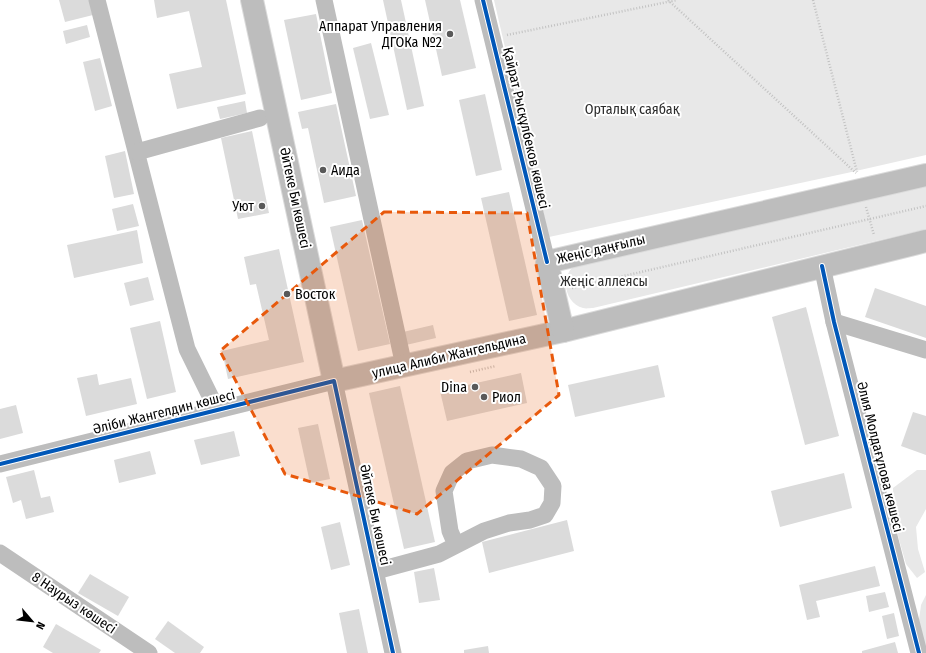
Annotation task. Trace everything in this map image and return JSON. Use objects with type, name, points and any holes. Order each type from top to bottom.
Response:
[{"type":"main road","name":"Әйтеке Би көшесі","points":[[252,0],[334,381]]},
{"type":"main road","name":"Жеңіс даңғылы","points":[[563,331],[546,262],[926,175]]},
{"type":"main road","points":[[563,331],[926,240]]},
{"type":"main road","name":"улица Алиби Жангельдина","points":[[334,381],[563,331]]},
{"type":"street","points":[[97,0],[187,349],[217,410]]},
{"type":"street","points":[[324,0],[404,366]]},
{"type":"street","name":"Қайрат Рысқұлбеков көшесі","points":[[483,0],[546,262]]},
{"type":"street","points":[[137,152],[260,118]]},
{"type":"street","name":"Әлия Молдағұлова көшесі","points":[[822,266],[834,322],[919,653]]},
{"type":"street","points":[[834,322],[926,350]]},
{"type":"street","name":"Әліби Жангелдин көшесі","points":[[0,464],[334,381]]},
{"type":"street","name":"Әйтеке Би көшесі","points":[[334,381],[393,653]]},
{"type":"street","points":[[376,571],[439,554],[484,531],[509,523],[530,520],[545,515],[552,502],[553,486],[541,468],[521,459],[492,455],[467,461],[452,473],[444,491],[450,531],[456,545]]},
{"type":"street","name":"8 Наурыз көшесі","points":[[0,552],[149,653]]},
{"type":"path","points":[[493,37],[678,0]]},
{"type":"path","points":[[669,1],[858,174],[814,0]]},
{"type":"path","points":[[865,204],[875,239]]},
{"type":"path","points":[[554,292],[926,206]]},
{"type":"highlighted area","points":[[384,212],[527,213],[559,395],[417,514],[285,474],[220,351]]},
{"type":"green space","name":"Орталық саябақ","points":[[494,0],[926,0],[926,155],[549,237]]},
{"type":"green space","name":"Жеңіс аллеясы","points":[[926,182],[926,229],[593,308],[578,306],[570,299],[566,288],[567,277],[570,270],[578,264]]},
{"type":"green space","points":[[917,470],[926,470],[926,509],[916,527],[918,549],[925,572],[917,578],[906,564],[894,522],[893,488]]},
{"type":"green space","points":[[926,595],[926,649],[918,628],[921,605]]},
{"type":"building","points":[[59,0],[89,0],[93,15],[65,22]]},
{"type":"building","points":[[154,0],[226,0],[246,94],[177,109],[169,74],[202,67],[189,11],[157,18]]},
{"type":"building","points":[[383,0],[401,0],[424,106],[407,110]]},
{"type":"building","name":"Аппарат Управления ДГОКа №2","points":[[425,0],[460,0],[476,68],[442,76]]},
{"type":"building","points":[[316,14],[332,93],[301,100],[284,20]]},
{"type":"building","points":[[87,25],[90,37],[66,44],[63,31]]},
{"type":"building","points":[[371,43],[389,115],[370,119],[353,48]]},
{"type":"building","points":[[100,58],[112,106],[95,111],[83,62]]},
{"type":"building","points":[[485,94],[502,170],[476,176],[459,100]]},
{"type":"building","points":[[245,101],[247,113],[220,119],[217,107]]},
{"type":"building","points":[[336,104],[356,196],[324,203],[308,128],[302,129],[298,112]]},
{"type":"building","points":[[252,131],[269,213],[238,219],[221,138]]},
{"type":"building","points":[[125,151],[134,194],[114,198],[105,156]]},
{"type":"building","points":[[509,192],[537,315],[509,321],[481,198]]},
{"type":"building","points":[[133,204],[139,226],[117,231],[112,209]]},
{"type":"building","points":[[362,220],[390,344],[358,351],[330,227]]},
{"type":"building","points":[[137,230],[143,263],[74,278],[67,245]]},
{"type":"building","points":[[279,249],[304,362],[228,379],[222,351],[269,340],[256,284],[250,285],[244,257]]},
{"type":"building","points":[[148,277],[154,300],[130,306],[124,283]]},
{"type":"building","points":[[875,288],[926,306],[926,338],[865,317]]},
{"type":"building","points":[[806,307],[839,436],[805,445],[772,317]]},
{"type":"building","points":[[160,321],[176,392],[147,399],[130,328]]},
{"type":"building","points":[[433,325],[436,338],[406,345],[403,332]]},
{"type":"building","points":[[658,365],[665,397],[575,417],[568,385]]},
{"type":"building","name":"Риол","points":[[521,373],[527,403],[447,421],[440,391]]},
{"type":"building","points":[[97,374],[99,385],[131,378],[137,404],[86,416],[77,378]]},
{"type":"building","points":[[400,386],[435,542],[404,549],[369,393]]},
{"type":"building","points":[[16,405],[23,433],[0,439],[0,409]]},
{"type":"building","points":[[913,412],[926,416],[926,455],[901,446]]},
{"type":"building","points":[[318,424],[330,479],[310,483],[298,428]]},
{"type":"building","points":[[234,431],[240,456],[201,465],[194,440]]},
{"type":"building","points":[[150,451],[156,474],[119,483],[114,460]]},
{"type":"building","points":[[34,470],[41,498],[50,496],[54,512],[26,519],[21,500],[13,503],[6,477]]},
{"type":"building","points":[[844,473],[852,508],[780,527],[771,491]]},
{"type":"building","points":[[567,520],[574,551],[489,573],[482,542]]},
{"type":"building","points":[[340,522],[350,565],[331,570],[321,527]]},
{"type":"building","points":[[875,566],[880,586],[816,601],[820,617],[807,620],[799,585]]},
{"type":"building","points":[[434,568],[440,600],[419,603],[414,572]]},
{"type":"building","points":[[90,574],[129,597],[118,616],[78,593]]},
{"type":"building","points":[[885,592],[889,607],[869,612],[866,596]]},
{"type":"building","points":[[359,609],[368,653],[347,653],[339,613]]},
{"type":"building","points":[[894,613],[899,636],[887,639],[882,616]]},
{"type":"building","points":[[168,621],[204,647],[200,653],[175,653],[155,639]]},
{"type":"building","points":[[56,624],[101,650],[99,653],[53,653],[43,647]]},
{"type":"building","points":[[895,642],[898,653],[862,653],[862,651]]},
{"type":"building","points":[[488,646],[489,653],[464,653],[464,650]]},
{"type":"cycle path","points":[[483,0],[547,262]]},
{"type":"cycle path","points":[[822,266],[834,322],[919,653]]},
{"type":"cycle path","points":[[0,464],[334,381],[393,653]]},
{"type":"place","name":"Аппарат Управления ДГОКа №2","points":[[450,34]]},
{"type":"place","name":"Аида","points":[[323,170]]},
{"type":"place","name":"Уют","points":[[262,206]]},
{"type":"place","name":"Восток","points":[[287,294]]},
{"type":"place","name":"Dina","points":[[475,387]]},
{"type":"place","name":"Риол","points":[[484,397]]}]
